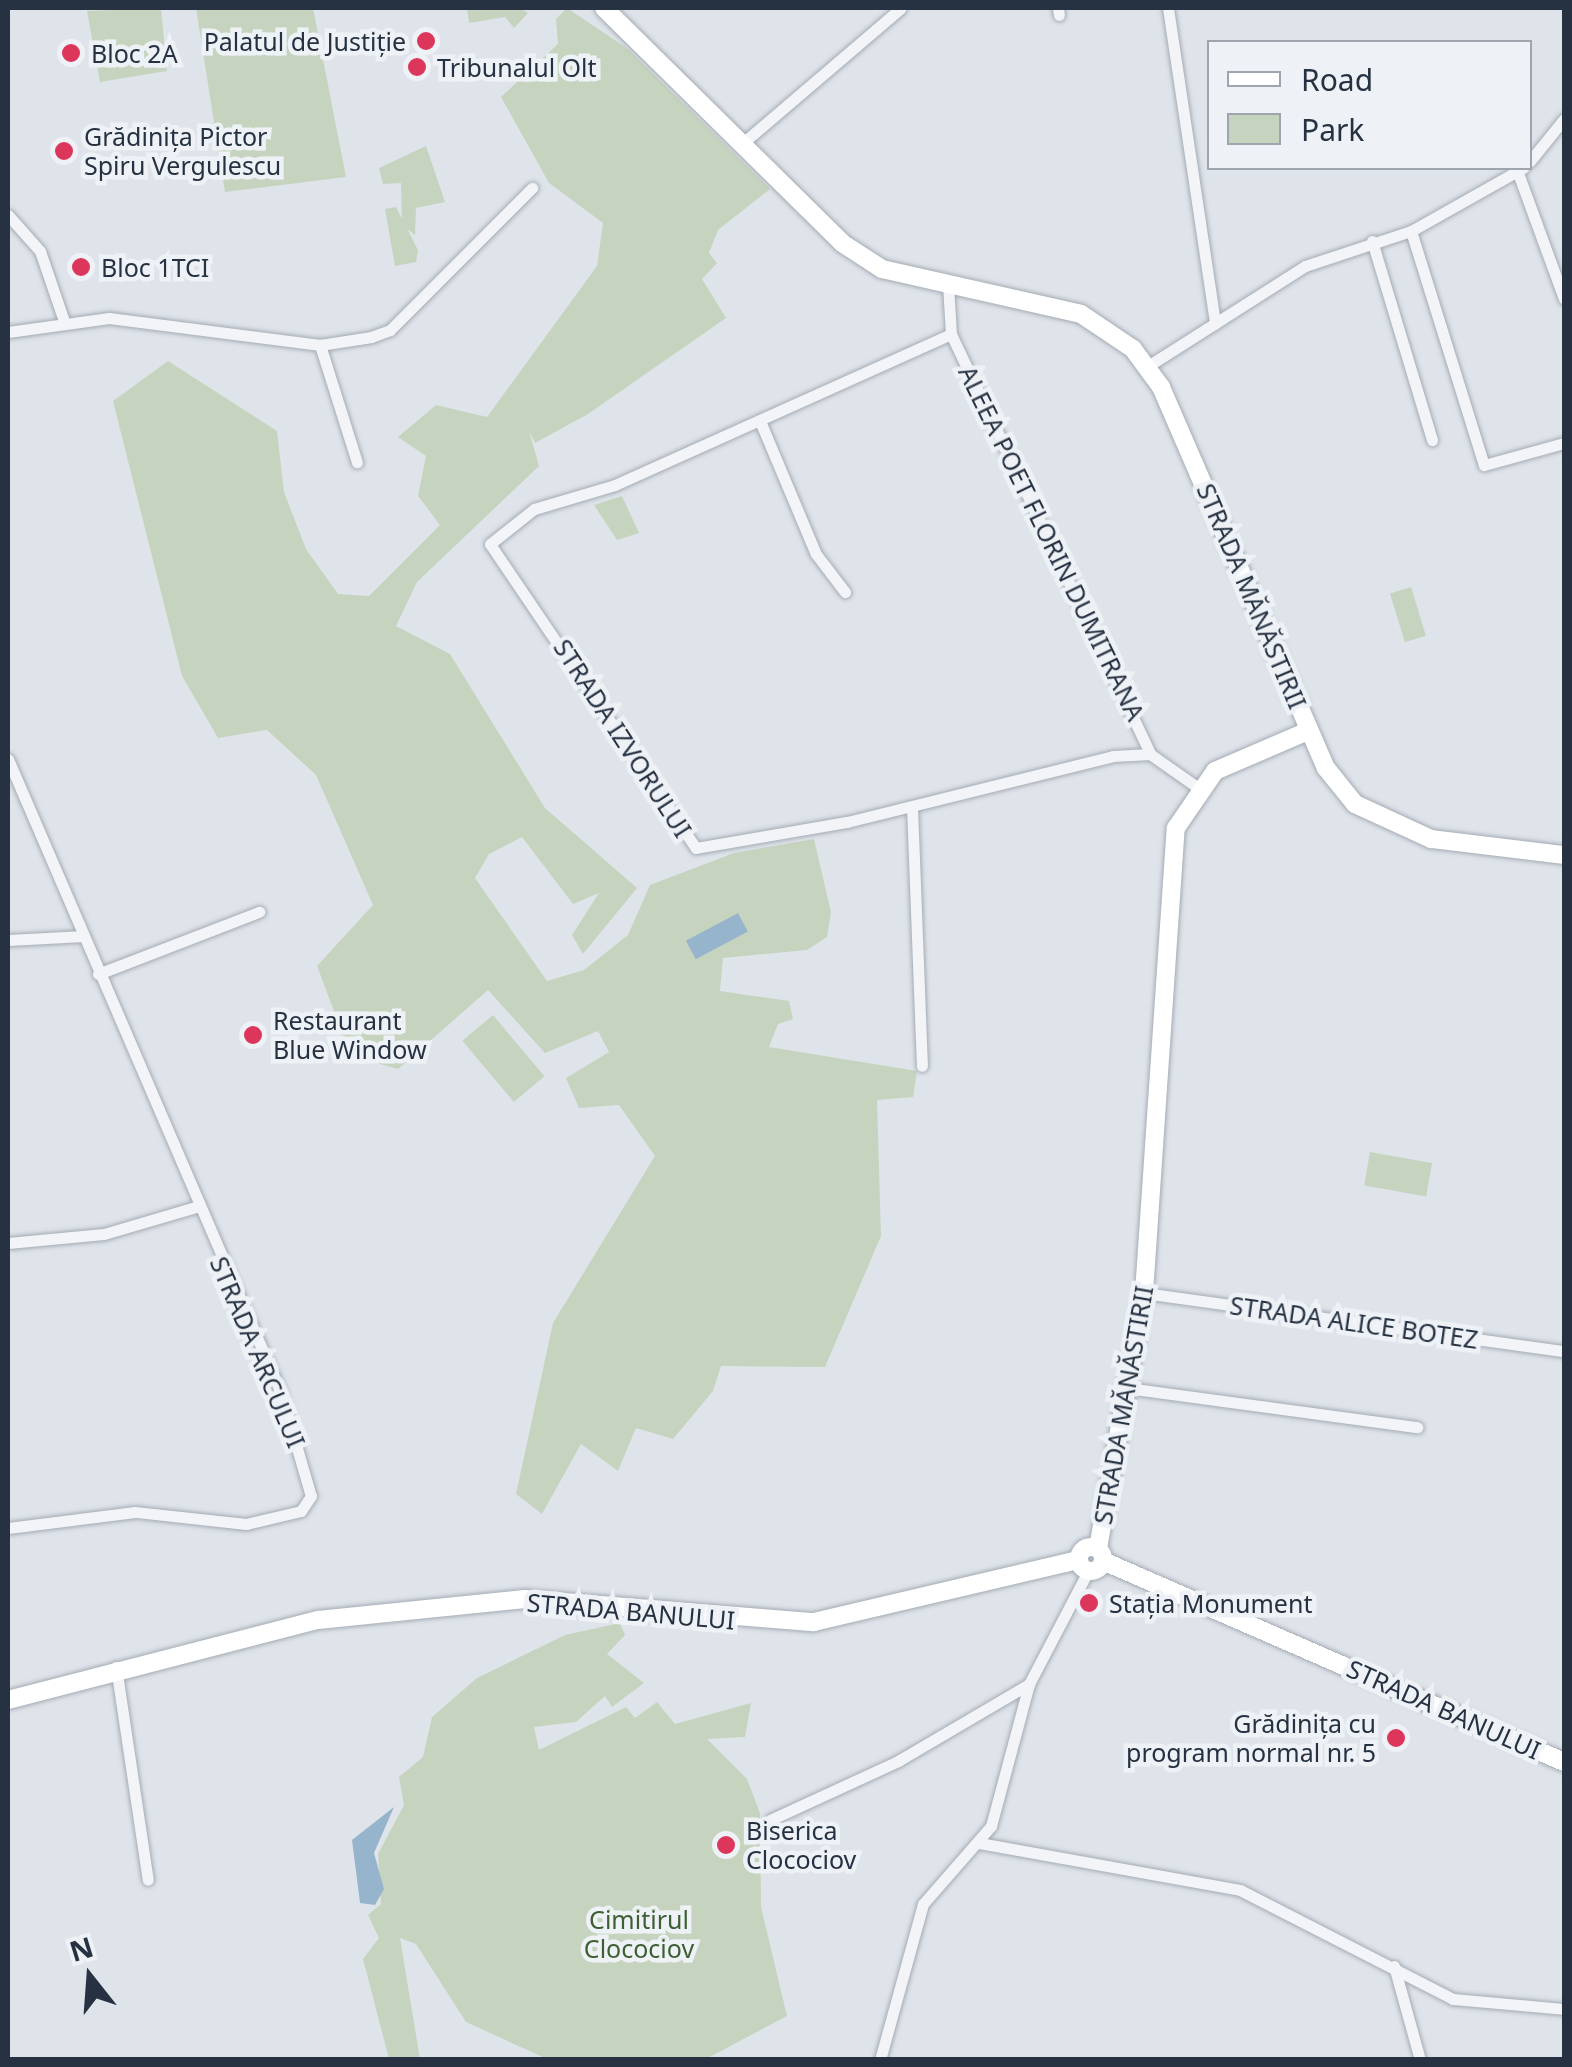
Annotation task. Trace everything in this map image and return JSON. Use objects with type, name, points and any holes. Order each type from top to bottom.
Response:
[{"type":"street","name":"STRADA MĂNĂSTIRII","points":[[604,8],[744,142],[842,243],[882,269],[1081,314],[1148,366],[1310,730],[1196,787],[1176,828],[1144,1293],[1092,1560],[1029,1684],[1003,1793],[978,1843],[923,1904],[880,2060]]},
{"type":"street","points":[[744,142],[901,8]]},
{"type":"street","points":[[1168,8],[1215,324]]},
{"type":"street","points":[[1532,159],[1564,119]]},
{"type":"street","points":[[1148,366],[1305,266],[1411,231],[1521,170],[1564,299]]},
{"type":"street","points":[[8,332],[64,321],[109,318],[320,345],[390,330],[532,188]]},
{"type":"street","points":[[8,215],[40,251],[64,321]]},
{"type":"street","points":[[1411,231],[1484,465],[1564,443]]},
{"type":"street","points":[[1372,241],[1432,440]]},
{"type":"street","points":[[948,284],[951,334]]},
{"type":"street","name":"STRADA IZVORULUI","points":[[951,334],[760,421],[534,509],[490,544],[696,848],[912,807],[1078,761],[1150,754]]},
{"type":"street","name":"ALEEA POET FLORIN DUMITRANA","points":[[951,334],[1150,754]]},
{"type":"street","points":[[320,345],[357,462]]},
{"type":"street","points":[[760,421],[816,554],[845,592]]},
{"type":"street","points":[[1310,730],[1344,794],[1403,830],[1564,854]]},
{"type":"street","points":[[1150,754],[1196,787]]},
{"type":"street","name":"STRADA ARCULUI","points":[[8,759],[196,1207],[281,1393],[310,1481],[308,1505],[246,1524],[134,1512],[8,1528]]},
{"type":"street","points":[[912,807],[922,1066]]},
{"type":"street","points":[[98,974],[259,912]]},
{"type":"street","points":[[8,940],[84,936]]},
{"type":"street","points":[[8,1243],[104,1234],[196,1207]]},
{"type":"street","name":"STRADA ALICE BOTEZ","points":[[1144,1293],[1564,1351]]},
{"type":"street","points":[[1127,1388],[1417,1427]]},
{"type":"street","name":"STRADA BANULUI","points":[[8,1700],[115,1667],[318,1620],[494,1601],[814,1622],[1092,1560],[1564,1762]]},
{"type":"street","points":[[115,1667],[148,1880]]},
{"type":"street","points":[[770,1820],[898,1761],[1029,1684]]},
{"type":"street","points":[[978,1843],[1240,1890],[1453,1998],[1564,2009]]},
{"type":"street","points":[[1394,1966],[1420,2060]]},
{"type":"green space","points":[[161,8],[167,71],[100,82],[87,11]]},
{"type":"green space","points":[[196,8],[313,8],[346,177],[225,192]]},
{"type":"green space","points":[[467,8],[520,8],[528,13],[514,28],[505,17],[469,23]]},
{"type":"green space","points":[[567,8],[628,49],[770,189],[718,230],[709,253],[717,263],[702,279],[726,318],[588,414],[535,443],[529,431],[539,466],[417,582],[396,626],[450,654],[545,808],[637,888],[583,954],[572,935],[599,893],[573,904],[522,837],[489,854],[475,878],[547,981],[584,970],[628,935],[650,885],[734,853],[814,839],[831,912],[827,937],[807,950],[723,958],[720,991],[789,1001],[793,1019],[778,1024],[769,1047],[917,1071],[913,1097],[877,1100],[881,1236],[825,1367],[721,1366],[713,1391],[673,1439],[636,1428],[618,1471],[581,1444],[542,1514],[516,1494],[553,1323],[655,1156],[619,1105],[579,1108],[566,1078],[609,1052],[598,1031],[545,1053],[488,990],[398,1069],[369,1061],[361,1045],[348,1048],[317,966],[373,905],[316,775],[267,730],[218,738],[182,676],[113,401],[168,361],[277,431],[284,492],[306,549],[338,594],[369,596],[440,525],[418,496],[426,456],[398,437],[436,405],[487,417],[597,266],[603,223],[549,183],[501,97],[558,44],[556,19]]},
{"type":"green space","points":[[426,146],[445,202],[416,208],[415,235],[402,225],[401,183],[383,184],[379,168]]},
{"type":"green space","points":[[396,207],[418,250],[416,262],[395,266],[385,209]]},
{"type":"green space","points":[[622,496],[639,533],[617,540],[594,505]]},
{"type":"green space","points":[[1411,587],[1426,636],[1405,642],[1390,593]]},
{"type":"green space","points":[[493,1015],[544,1076],[514,1102],[462,1041]]},
{"type":"green space","points":[[1370,1152],[1432,1163],[1426,1196],[1364,1185]]},
{"type":"green space","name":"Cimitirul Clocociov","points":[[620,1623],[625,1635],[607,1654],[644,1683],[612,1707],[605,1696],[576,1722],[534,1727],[539,1750],[626,1707],[635,1718],[657,1702],[675,1724],[751,1703],[745,1737],[707,1739],[747,1779],[760,1813],[761,1907],[787,2016],[706,2059],[547,2059],[466,2022],[416,1944],[400,1938],[420,2059],[389,2059],[363,1959],[379,1938],[368,1915],[381,1904],[378,1854],[404,1805],[399,1777],[423,1757],[432,1717],[477,1678],[565,1635]]},
{"type":"water","points":[[738,913],[748,932],[696,959],[686,941]]},
{"type":"water","points":[[394,1807],[374,1853],[384,1889],[375,1905],[360,1903],[352,1840]]},
{"type":"place","name":"Palatul de Justiție","points":[[426,41]]},
{"type":"place","name":"Bloc 2A","points":[[71,53]]},
{"type":"place","name":"Tribunalul Olt","points":[[417,67]]},
{"type":"place","name":"Grădinița Pictor Spiru Vergulescu","points":[[64,151]]},
{"type":"place","name":"Bloc 1TCI","points":[[81,267]]},
{"type":"place","name":"Restaurant Blue Window","points":[[253,1035]]},
{"type":"place","name":"Stația Monument","points":[[1089,1603]]},
{"type":"place","name":"Grădinița cu program normal nr. 5","points":[[1396,1738]]},
{"type":"place","name":"Biserica Clocociov","points":[[726,1845]]}]
